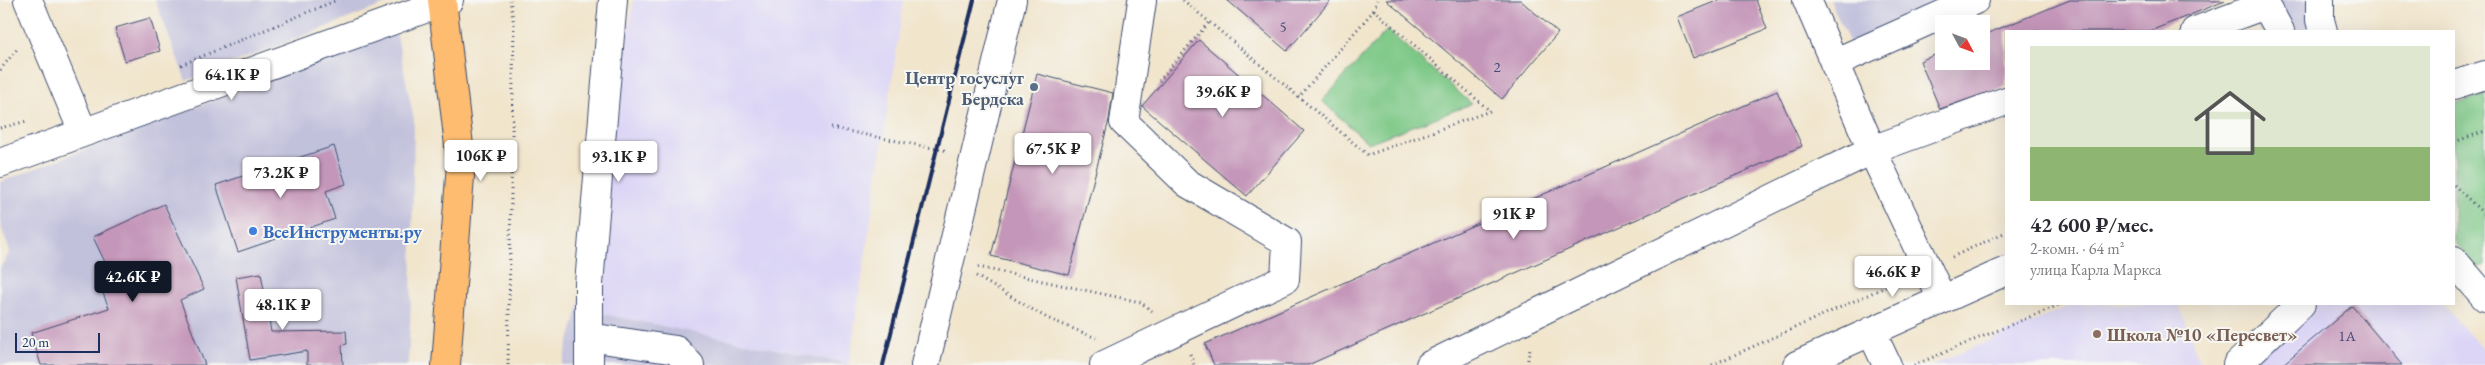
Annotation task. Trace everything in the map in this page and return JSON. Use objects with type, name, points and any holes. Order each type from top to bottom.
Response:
[{"type":"main road","points":[[444,1],[461,164],[446,365]]},
{"type":"street","points":[[28,0],[78,121]]},
{"type":"street","points":[[589,365],[589,284],[614,0]]},
{"type":"street","points":[[924,365],[976,156],[1012,0]]},
{"type":"street","points":[[1103,353],[1178,330],[1285,279],[1287,242],[1187,183],[1124,122],[1141,0]]},
{"type":"street","points":[[1807,0],[1872,150],[1942,299]]},
{"type":"street","points":[[1834,63],[1975,0]]},
{"type":"street","points":[[2320,0],[2320,20],[2323,30]]},
{"type":"street","points":[[0,162],[78,121],[444,1]]},
{"type":"street","points":[[2197,30],[2264,3],[2279,30]]},
{"type":"street","points":[[2455,85],[2485,75]]},
{"type":"street","points":[[1430,365],[1872,150],[2005,101]]},
{"type":"street","points":[[2455,262],[2484,293]]},
{"type":"street","points":[[1797,365],[2005,271]]},
{"type":"street","points":[[2237,365],[2300,305]]},
{"type":"street","points":[[1871,331],[1887,365]]},
{"type":"street","points":[[589,337],[676,350],[690,365]]},
{"type":"path","points":[[173,68],[337,0]]},
{"type":"path","points":[[508,365],[514,25],[510,0]]},
{"type":"path","points":[[1183,0],[1368,155],[1490,111],[1374,10]]},
{"type":"path","points":[[1299,97],[1374,10],[1377,0]]},
{"type":"path","points":[[1155,87],[1209,22]]},
{"type":"path","points":[[0,128],[78,121]]},
{"type":"path","points":[[831,128],[976,156]]},
{"type":"path","points":[[2455,142],[2485,131]]},
{"type":"path","points":[[2455,186],[2485,215]]},
{"type":"path","points":[[1712,365],[2005,232]]},
{"type":"path","points":[[949,262],[1140,302],[1178,330]]},
{"type":"path","points":[[949,262],[1047,318],[1103,353]]},
{"type":"path","points":[[1914,365],[2059,305]]},
{"type":"shaded area","points":[[155,0],[396,0],[186,81]]},
{"type":"shaded area","points":[[634,0],[904,0],[849,364],[578,309]]},
{"type":"shaded area","points":[[1830,0],[1948,0],[1850,44]]},
{"type":"shaded area","points":[[2246,0],[2308,0],[2320,30],[2261,30]]},
{"type":"shaded area","points":[[396,31],[414,120],[411,304],[408,365],[0,365],[0,268],[10,252],[0,224],[0,182]]},
{"type":"shaded area","name":"Школа №10 «Пересвет»","points":[[2073,305],[2178,305],[2201,365],[1932,365]]},
{"type":"shaded area","points":[[2311,305],[2443,305],[2485,352],[2485,365],[2239,365]]},
{"type":"shaded area","points":[[578,309],[849,364],[849,365],[562,365]]},
{"type":"green space","points":[[1387,30],[1472,104],[1368,143],[1322,101]]},
{"type":"green space","points":[[2485,95],[2485,265],[2476,268],[2455,243],[2455,105]]},
{"type":"building","points":[[1227,0],[1331,0],[1287,51]]},
{"type":"building","points":[[1386,0],[1520,0],[1558,33],[1502,99]]},
{"type":"building","points":[[1719,0],[1756,0],[1767,29],[1693,58],[1677,17]]},
{"type":"building","points":[[2070,0],[2225,1],[2152,30],[2005,30],[2005,86],[1940,109],[1920,61],[1935,55],[1935,70],[1990,70],[1990,32]]},
{"type":"building","points":[[150,18],[160,51],[125,61],[115,28]]},
{"type":"building","points":[[1199,40],[1304,131],[1247,196],[1142,106]]},
{"type":"building","points":[[1037,74],[1113,93],[1109,120],[1069,275],[991,256]]},
{"type":"building","points":[[1777,91],[1802,146],[1308,365],[1214,365],[1205,344]]},
{"type":"building","points":[[334,146],[346,184],[326,191],[335,219],[238,252],[216,185]]},
{"type":"building","points":[[164,204],[204,289],[180,300],[205,365],[41,365],[31,333],[109,308],[100,286],[114,281],[93,237]]},
{"type":"building","points":[[261,273],[271,332],[346,331],[347,344],[342,345],[343,365],[307,365],[307,351],[250,360],[236,277]]},
{"type":"building","points":[[2352,306],[2402,365],[2282,365]]},
{"type":"railway","points":[[883,365],[974,0]]},
{"type":"place","name":"Центр госуслуг Бердска","points":[[1034,87]]},
{"type":"place","name":"ВсеИнструменты.ру","points":[[253,231]]},
{"type":"place","name":"Школа №10 «Пересвет»","points":[[2097,334]]}]
